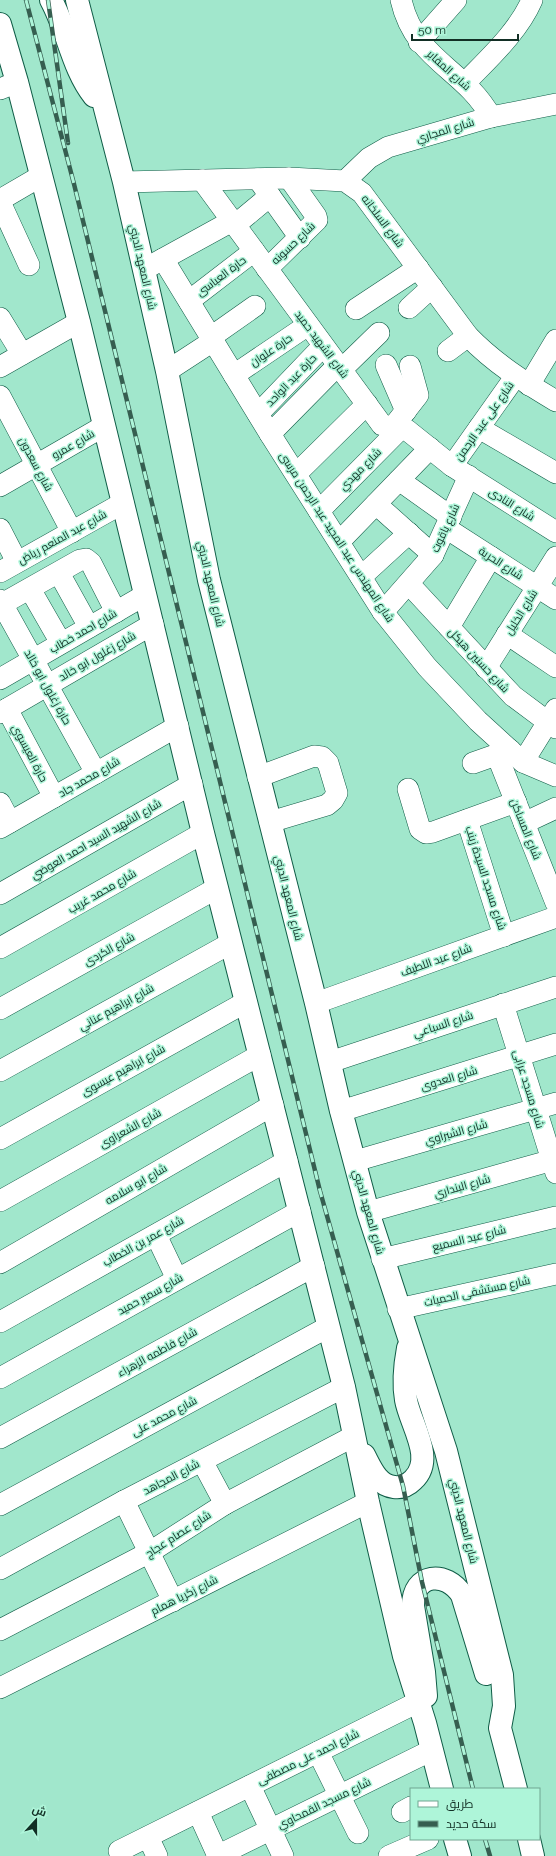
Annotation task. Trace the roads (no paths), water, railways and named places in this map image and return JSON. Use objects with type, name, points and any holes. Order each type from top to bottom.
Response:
[{"type":"main road","points":[[51,0],[87,86],[105,109]]},
{"type":"main road","name":"شارع المعهد الديني","points":[[77,0],[124,182],[167,371],[209,580],[316,1003],[341,1111],[382,1259],[446,1451],[502,1674],[504,1706],[500,1728],[516,1788]]},
{"type":"main road","points":[[0,24],[9,85],[41,176],[79,322],[203,833],[344,1387],[368,1502],[404,1656],[425,1723],[430,1751],[442,1788]]},
{"type":"main road","points":[[354,1436],[375,1476],[384,1484],[394,1487],[403,1486],[409,1484],[419,1473],[423,1458],[406,1400],[405,1368],[409,1342]]},
{"type":"main road","points":[[425,1723],[426,1683],[413,1597],[416,1589],[422,1582],[440,1578],[450,1581],[457,1587],[462,1595],[481,1653],[500,1728]]},
{"type":"main road","points":[[455,1840],[460,1856]]},
{"type":"main road","points":[[529,1840],[533,1856]]},
{"type":"street","name":"شارع المقابر","points":[[401,0],[406,18],[420,42],[429,53],[465,84],[484,104],[490,117]]},
{"type":"street","points":[[420,42],[456,0]]},
{"type":"street","points":[[465,84],[514,30],[527,12],[532,0]]},
{"type":"street","name":"شارع المجاري","points":[[345,181],[369,158],[388,147],[490,117],[556,104]]},
{"type":"street","points":[[29,266],[0,201],[41,176]]},
{"type":"street","points":[[124,182],[289,178],[345,181]]},
{"type":"street","name":"شارع حسونه","points":[[267,269],[316,224],[316,216],[289,178]]},
{"type":"street","points":[[258,179],[300,238]]},
{"type":"street","name":"شارع الشهيد حميد","points":[[202,180],[382,425],[400,422],[460,471]]},
{"type":"street","name":"شارع السلخانه","points":[[345,181],[362,193],[432,287],[443,315],[484,352],[522,381],[556,401]]},
{"type":"street","points":[[144,271],[163,259],[233,223],[270,196]]},
{"type":"street","name":"حارة العباسى","points":[[189,301],[254,252]]},
{"type":"street","name":"شارع المهندس عبد المجيد عبد الرحمن مرسى","points":[[163,259],[270,434],[383,612],[427,667],[510,756],[556,776]]},
{"type":"street","points":[[356,309],[418,268]]},
{"type":"street","points":[[409,308],[432,287]]},
{"type":"street","points":[[167,371],[255,306]]},
{"type":"street","points":[[0,318],[22,354]]},
{"type":"street","points":[[0,367],[79,322]]},
{"type":"street","name":"حارة علوان","points":[[234,375],[308,325]]},
{"type":"street","points":[[270,434],[340,367],[379,334]]},
{"type":"street","points":[[448,351],[468,336]]},
{"type":"street","name":"شارع على عبد الرحمن","points":[[460,471],[479,428],[522,381],[556,340]]},
{"type":"street","name":"حارة عبد الواحد","points":[[258,414],[324,346]]},
{"type":"street","points":[[386,365],[400,422]]},
{"type":"street","name":"شارع مهدي","points":[[318,511],[400,422],[418,394],[410,366]]},
{"type":"street","name":"شارع سعدون","points":[[0,396],[72,532]]},
{"type":"street","points":[[296,474],[367,404]]},
{"type":"street","name":"شارع عمرو","points":[[0,486],[104,426]]},
{"type":"street","points":[[479,428],[556,473]]},
{"type":"street","points":[[339,542],[430,448]]},
{"type":"street","name":"شارع ياقوت","points":[[383,612],[433,555],[449,522],[460,471]]},
{"type":"street","name":"شارع النادى","points":[[460,471],[556,532]]},
{"type":"street","name":"شارع الحرية","points":[[399,480],[491,557],[556,599]]},
{"type":"street","name":"شارع عبد المنعم رياض","points":[[9,567],[123,503]]},
{"type":"street","points":[[376,504],[433,555]]},
{"type":"street","points":[[361,577],[409,533]]},
{"type":"street","points":[[1,536],[9,567]]},
{"type":"street","name":"شارع الخليل","points":[[486,668],[556,556]]},
{"type":"street","points":[[449,627],[491,557]]},
{"type":"street","points":[[1,602],[30,589],[80,560],[89,560],[116,612]]},
{"type":"street","points":[[59,573],[89,627]]},
{"type":"street","name":"شارع حسنين هيكل","points":[[409,584],[513,696],[553,720]]},
{"type":"street","points":[[30,589],[61,644]]},
{"type":"street","name":"شارع احمد خطاب","points":[[0,679],[145,595]]},
{"type":"street","name":"حارة زغلول ابو خالد","points":[[1,602],[96,773]]},
{"type":"street","name":"شارع زغلول ابو خالد","points":[[4,711],[153,624]]},
{"type":"street","points":[[507,634],[556,667]]},
{"type":"street","name":"حارة العيسوي","points":[[4,711],[54,797]]},
{"type":"street","points":[[473,763],[510,756],[553,720]]},
{"type":"street","name":"شارع محمد جاد","points":[[5,825],[178,726]]},
{"type":"street","points":[[258,777],[314,756],[322,757],[328,763],[337,793],[333,800],[327,805],[270,822]]},
{"type":"street","name":"شارع المساكن","points":[[510,756],[516,802],[555,898]]},
{"type":"street","name":"شارع الشهيد السيد احمد العوضي","points":[[0,894],[192,784]]},
{"type":"street","points":[[408,789],[420,828],[426,833],[433,832],[516,802]]},
{"type":"street","points":[[0,803],[5,825]]},
{"type":"street","points":[[524,823],[556,808]]},
{"type":"street","name":"شارع مسجد السيدة زينب","points":[[467,820],[504,936]]},
{"type":"street","name":"شارع محمد غريب","points":[[0,948],[203,833]]},
{"type":"street","name":"شارع الكردى","points":[[0,1009],[217,888]]},
{"type":"street","name":"شارع عبد اللطيف","points":[[316,1003],[556,917]]},
{"type":"street","name":"شارع ابراهيم عناني","points":[[0,1072],[231,943]]},
{"type":"street","name":"شارع السباعي","points":[[330,1062],[556,987]]},
{"type":"street","name":"شارع ابراهيم عيسوى","points":[[0,1139],[246,1002]]},
{"type":"street","name":"شارع مسجد عرابى","points":[[503,1004],[555,1164]]},
{"type":"street","name":"شارع العدوى","points":[[341,1111],[556,1044]]},
{"type":"street","name":"شارع الشعراوى","points":[[0,1201],[260,1055]]},
{"type":"street","name":"شارع الشبراوي","points":[[355,1161],[556,1103]]},
{"type":"street","name":"شارع ابو سلامه","points":[[0,1263],[273,1105]]},
{"type":"street","name":"شارع عمر بن الخطاب","points":[[0,1322],[287,1161]]},
{"type":"street","name":"شارع البنداري","points":[[368,1212],[555,1164]]},
{"type":"street","name":"شارع سمير حميد","points":[[0,1378],[300,1212]]},
{"type":"street","name":"شارع عبد السميع","points":[[382,1259],[556,1217]]},
{"type":"street","points":[[156,1235],[177,1279]]},
{"type":"street","name":"شارع فاطمه الزهراء","points":[[0,1438],[314,1266]]},
{"type":"street","name":"شارع مستشفى الحميات","points":[[398,1309],[556,1274]]},
{"type":"street","name":"شارع محمد على","points":[[0,1505],[328,1327]]},
{"type":"street","name":"شارع المجاهد","points":[[0,1569],[124,1501],[344,1387]]},
{"type":"street","name":"شارع عصام عجاج","points":[[0,1630],[150,1552],[225,1504],[354,1436]]},
{"type":"street","points":[[202,1461],[225,1504]]},
{"type":"street","points":[[124,1501],[173,1601]]},
{"type":"street","name":"شارع زكريا همام","points":[[0,1688],[368,1502]]},
{"type":"street","name":"شارع احمد على مصطفى","points":[[119,1851],[418,1702]]},
{"type":"street","name":"شارع مسجد القمحاوي","points":[[218,1856],[430,1751]]},
{"type":"street","points":[[318,1752],[358,1833]]},
{"type":"street","points":[[250,1786],[283,1856]]},
{"type":"street","points":[[198,1812],[218,1856]]},
{"type":"street","points":[[148,1837],[157,1856]]},
{"type":"street","points":[[389,1856],[426,1840]]},
{"type":"railway","points":[[26,0],[74,184],[320,1191],[403,1486],[422,1582],[473,1788]]},
{"type":"railway","points":[[48,0],[68,143]]},
{"type":"railway","points":[[485,1840],[490,1856]]}]
